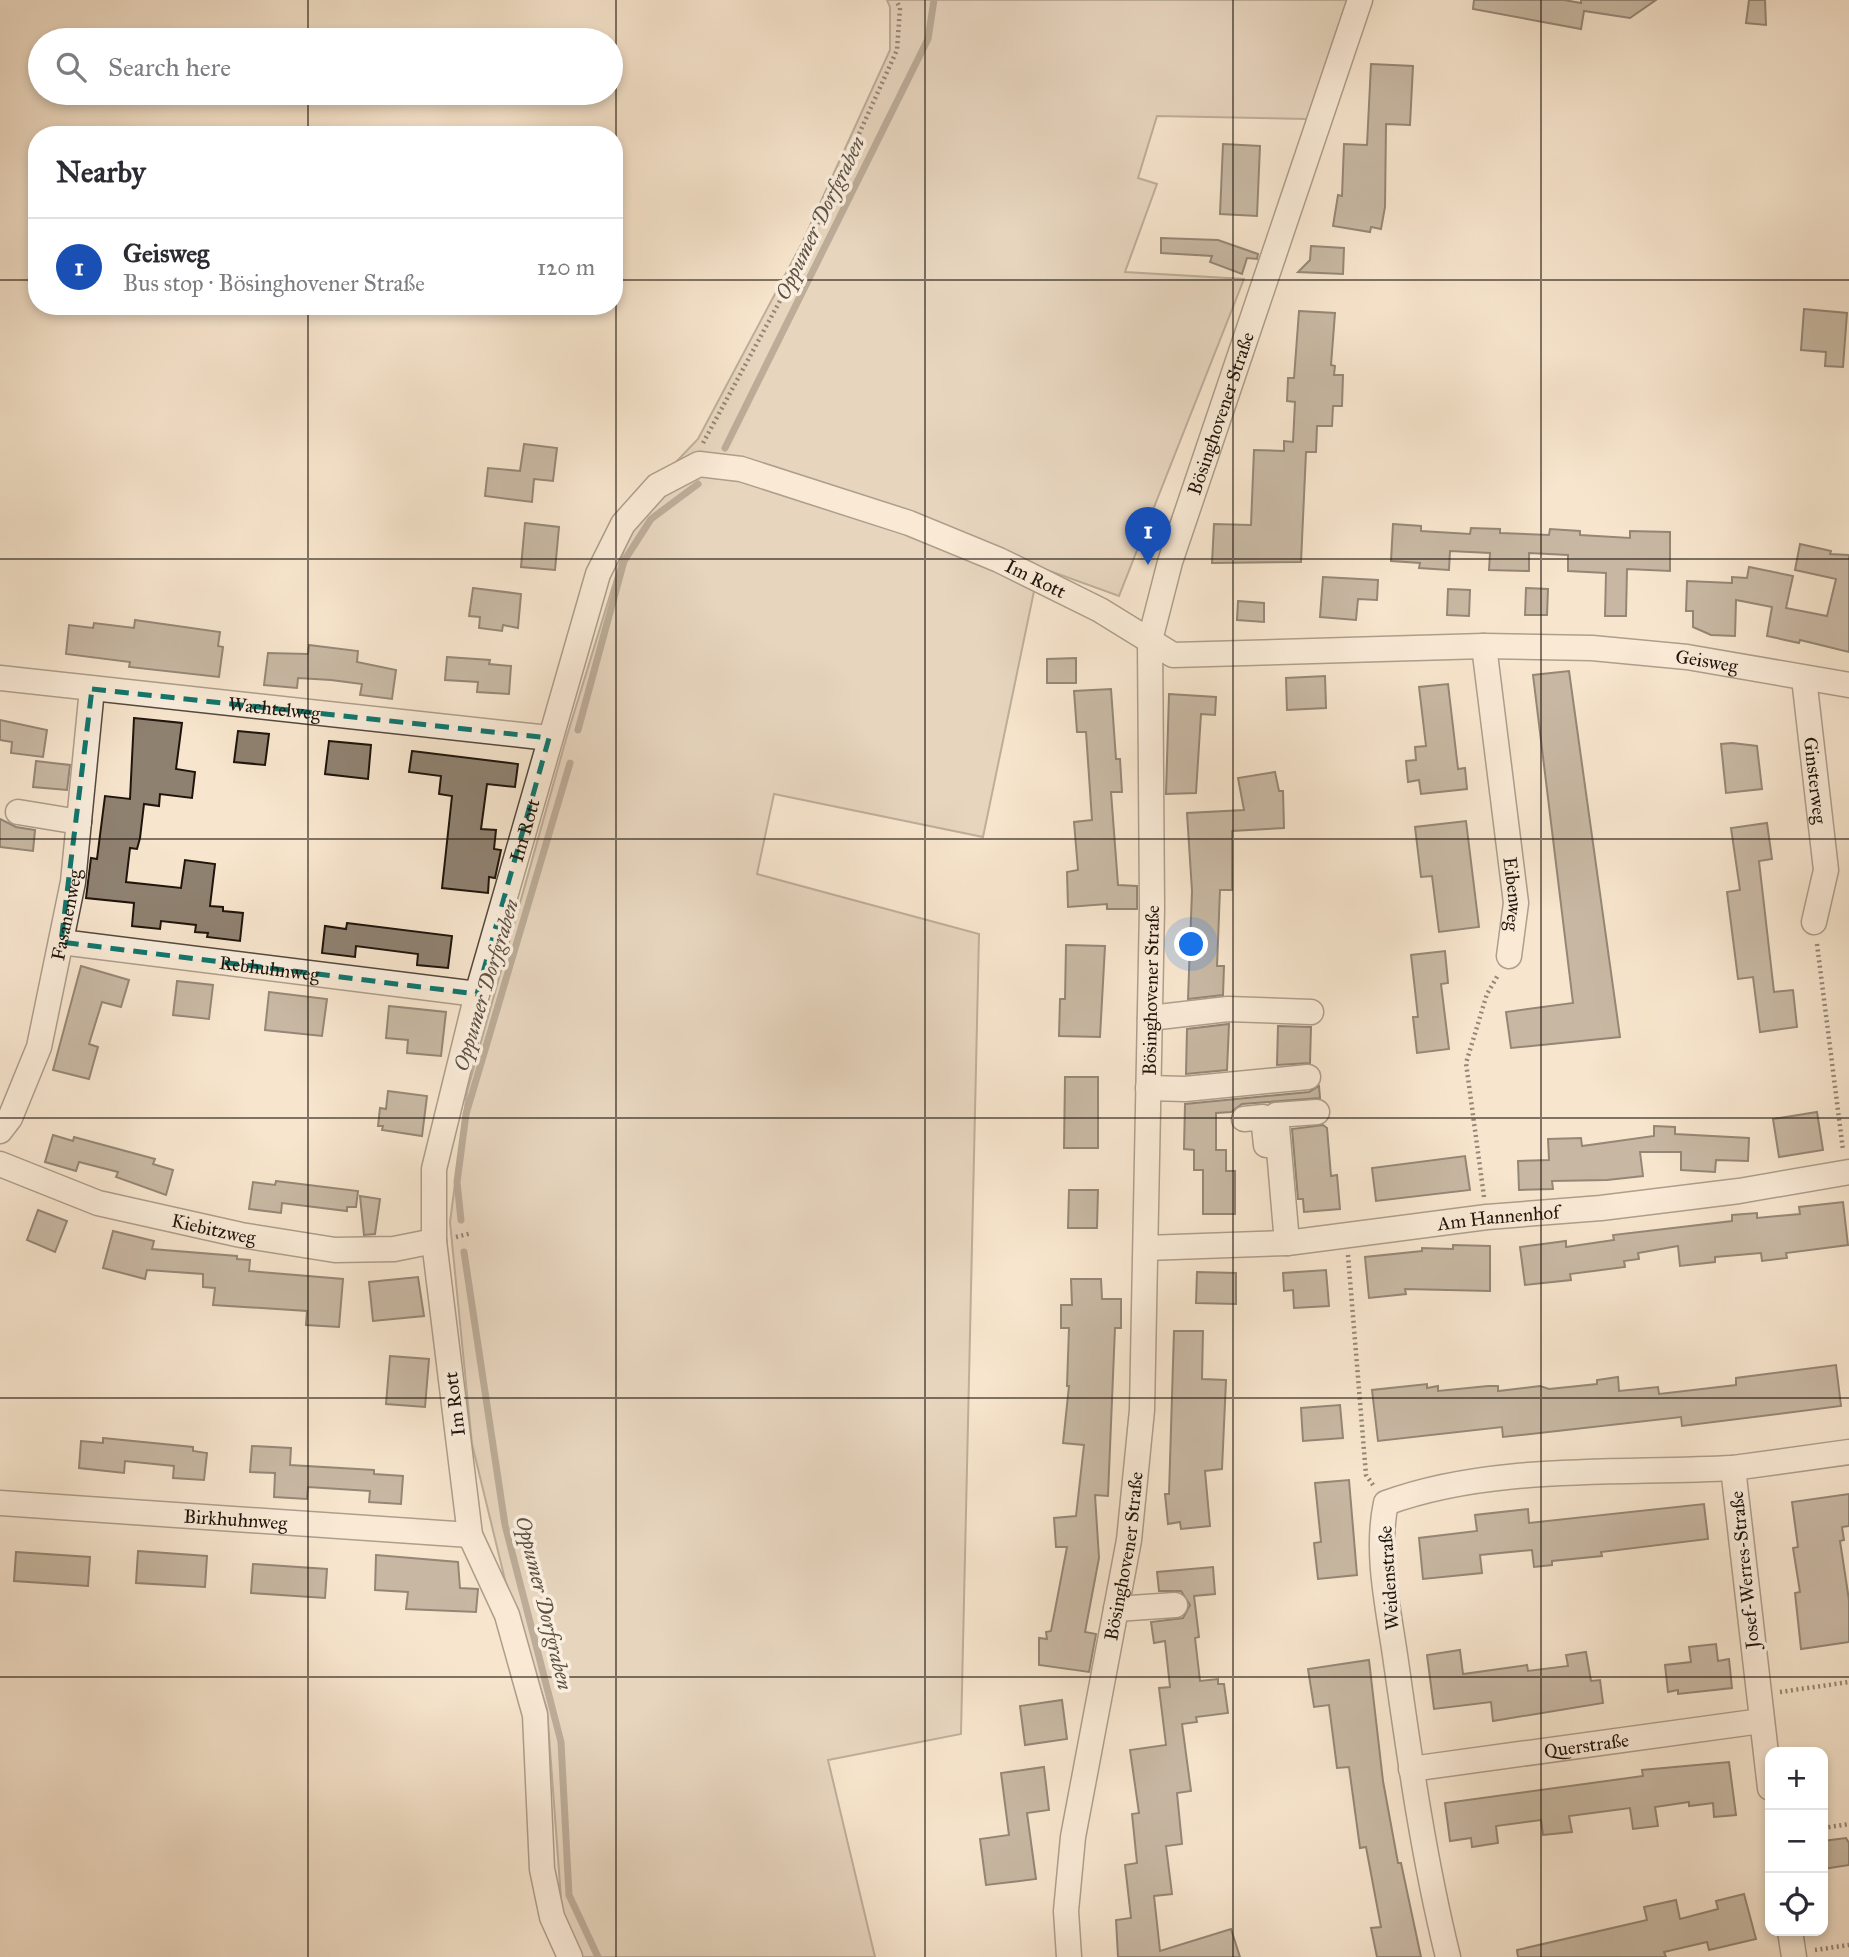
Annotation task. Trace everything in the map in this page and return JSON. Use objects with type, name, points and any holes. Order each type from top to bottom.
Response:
[{"type":"street","name":"Bösinghovener Straße","points":[[1069,1957],[1066,1911],[1073,1837],[1129,1540],[1142,1410],[1152,908],[1150,640],[1170,562],[1360,0]]},
{"type":"street","name":"Im Rott","points":[[570,1957],[552,1917],[542,1869],[535,1715],[506,1615],[470,1535],[435,1241],[434,1169],[477,994],[598,573],[623,524],[657,486],[699,464],[741,469],[909,523],[999,559],[1100,610],[1150,640]]},
{"type":"street","name":"Geisweg","points":[[1150,640],[1173,655],[1484,646],[1592,648],[1687,657],[1849,685]]},
{"type":"street","name":"Eibenweg","points":[[1484,646],[1516,904],[1509,956]]},
{"type":"street","name":"Wachtelweg","points":[[0,678],[550,738]]},
{"type":"street","name":"Ginsterweg","points":[[1804,678],[1826,870],[1814,922]]},
{"type":"street","name":"Fasanenweg","points":[[0,1131],[10,1118],[39,1047],[73,882],[93,689]]},
{"type":"street","points":[[18,812],[79,822]]},
{"type":"street","name":"Rebhuhnweg","points":[[61,942],[477,994]]},
{"type":"street","points":[[1150,1018],[1228,1009],[1311,1012]]},
{"type":"street","points":[[1148,1088],[1185,1089],[1308,1077]]},
{"type":"street","points":[[1281,1243],[1276,1115],[1317,1112]]},
{"type":"street","points":[[1244,1119],[1263,1117],[1281,1243]]},
{"type":"street","name":"Kiebitzweg","points":[[0,1164],[98,1203],[241,1235],[335,1250],[394,1248],[435,1241]]},
{"type":"street","name":"Am Hannenhof","points":[[1146,1248],[1281,1243],[1487,1217],[1615,1206],[1847,1173]]},
{"type":"street","name":"Josef-Werres-Straße","points":[[1765,1751],[1733,1468],[1849,1452]]},
{"type":"street","name":"Weidenstraße","points":[[1448,1957],[1435,1906],[1411,1769],[1387,1597],[1381,1528],[1386,1503],[1424,1489],[1557,1473],[1733,1468]]},
{"type":"street","name":"Birkhuhnweg","points":[[0,1503],[470,1535]]},
{"type":"street","points":[[1116,1609],[1175,1605]]},
{"type":"street","name":"Querstraße","points":[[1411,1769],[1761,1721]]},
{"type":"path","points":[[699,464],[704,439],[801,262],[897,50],[900,8],[896,0]]},
{"type":"path","points":[[1814,922],[1847,1173]]},
{"type":"path","name":"Eibenweg","points":[[1487,1217],[1466,1063],[1487,994],[1509,956]]},
{"type":"path","points":[[1346,1235],[1366,1475],[1386,1503]]},
{"type":"path","points":[[1758,1695],[1849,1682]]},
{"type":"path","points":[[1828,1827],[1849,1824]]},
{"type":"path","points":[[1793,1947],[1849,1945]]},
{"type":"highlighted area","points":[[92,689],[549,738],[477,994],[61,942]]},
{"type":"shaded area","points":[[887,0],[1347,0],[1307,119],[1157,116],[1138,178],[1157,184],[1125,272],[1244,279],[1119,596],[1039,567],[983,837],[774,794],[757,874],[979,934],[961,1734],[828,1760],[875,1957],[579,1957],[562,1912],[547,1709],[505,1580],[472,1444],[450,1222],[467,1092],[566,739],[627,540],[675,463],[698,439],[802,243],[890,50],[890,7]]},
{"type":"building","points":[[1474,0],[1564,0],[1581,3],[1581,0],[1656,0],[1630,18],[1584,11],[1581,29],[1473,9]]},
{"type":"building","points":[[1749,0],[1765,0],[1766,25],[1746,23]]},
{"type":"building","points":[[1371,64],[1413,66],[1410,125],[1386,124],[1385,207],[1381,229],[1371,227],[1370,232],[1333,226],[1338,195],[1342,196],[1344,144],[1367,145]]},
{"type":"building","points":[[1223,144],[1260,146],[1257,216],[1220,214]]},
{"type":"building","points":[[1161,238],[1218,240],[1258,254],[1257,259],[1247,258],[1242,274],[1210,262],[1212,256],[1161,253]]},
{"type":"building","points":[[1311,246],[1344,248],[1343,274],[1298,272],[1310,260]]},
{"type":"building","points":[[1804,309],[1847,313],[1843,367],[1825,366],[1826,352],[1801,350]]},
{"type":"building","points":[[1299,311],[1335,313],[1331,365],[1335,366],[1334,375],[1343,375],[1342,406],[1333,406],[1332,426],[1317,426],[1316,452],[1306,452],[1301,562],[1212,563],[1214,524],[1251,525],[1254,450],[1284,451],[1284,441],[1293,442],[1295,402],[1287,401],[1288,378],[1294,378]]},
{"type":"building","points":[[524,444],[557,448],[553,481],[534,479],[532,502],[485,496],[488,468],[520,471]]},
{"type":"building","points":[[525,523],[559,527],[555,570],[521,567]]},
{"type":"building","points":[[1393,524],[1421,526],[1421,531],[1470,534],[1471,528],[1500,529],[1500,533],[1549,535],[1550,529],[1580,531],[1580,535],[1630,538],[1630,531],[1670,532],[1670,571],[1627,569],[1626,616],[1605,616],[1606,573],[1568,571],[1568,555],[1529,553],[1529,571],[1489,570],[1490,553],[1450,551],[1449,570],[1419,568],[1420,563],[1391,561]]},
{"type":"building","points":[[1800,544],[1831,551],[1830,554],[1849,555],[1849,652],[1800,640],[1799,643],[1767,636],[1772,607],[1736,600],[1735,636],[1711,635],[1693,627],[1693,611],[1686,611],[1687,581],[1732,583],[1732,577],[1747,578],[1749,567],[1793,576],[1786,608],[1827,616],[1836,579],[1795,570]]},
{"type":"building","points":[[1323,577],[1378,580],[1377,600],[1358,599],[1356,620],[1320,617]]},
{"type":"building","points":[[473,588],[521,594],[518,628],[503,625],[502,631],[479,628],[480,617],[469,616]]},
{"type":"building","points":[[1526,588],[1548,589],[1547,615],[1525,615]]},
{"type":"building","points":[[1448,589],[1470,590],[1469,616],[1447,615]]},
{"type":"building","points":[[1238,601],[1264,603],[1264,622],[1237,620]]},
{"type":"building","points":[[135,620],[220,632],[218,646],[223,647],[219,677],[129,667],[130,662],[66,654],[69,625],[93,628],[94,623],[134,628]]},
{"type":"building","points":[[309,645],[358,651],[357,662],[396,670],[392,699],[360,695],[362,684],[331,680],[298,678],[297,688],[264,685],[268,653],[308,654]]},
{"type":"building","points":[[447,657],[490,660],[489,664],[511,666],[509,694],[477,692],[478,682],[445,680]]},
{"type":"building","points":[[1076,658],[1076,683],[1047,683],[1047,659]]},
{"type":"building","points":[[1569,671],[1620,1037],[1511,1048],[1506,1012],[1573,1003],[1533,675]]},
{"type":"building","points":[[1325,676],[1326,708],[1287,710],[1286,678]]},
{"type":"building","points":[[1448,684],[1458,769],[1465,768],[1467,789],[1421,794],[1419,780],[1408,782],[1406,761],[1416,760],[1415,747],[1426,746],[1419,687]]},
{"type":"building","points":[[1111,689],[1116,759],[1120,759],[1122,792],[1111,792],[1118,885],[1137,886],[1137,909],[1107,909],[1107,904],[1068,907],[1067,872],[1078,870],[1074,822],[1092,820],[1086,732],[1077,732],[1074,691]]},
{"type":"building","points":[[1169,694],[1216,697],[1215,715],[1201,714],[1196,793],[1166,794]]},
{"type":"building","points":[[134,718],[182,723],[176,769],[195,772],[192,798],[160,794],[159,806],[144,804],[137,849],[130,848],[126,882],[181,888],[185,860],[215,864],[210,906],[223,907],[223,911],[243,913],[240,941],[207,937],[208,933],[195,932],[196,925],[161,921],[160,929],[132,926],[134,903],[86,898],[91,858],[97,859],[105,796],[130,799]]},
{"type":"building","points":[[0,720],[47,730],[43,757],[11,753],[12,742],[0,740]]},
{"type":"building","points":[[238,731],[269,734],[265,765],[234,762]]},
{"type":"building","points":[[329,741],[371,745],[368,779],[325,774]]},
{"type":"building","points":[[1721,744],[1757,746],[1762,789],[1726,793]]},
{"type":"building","points":[[412,751],[518,764],[515,787],[487,784],[481,829],[496,830],[494,849],[501,850],[495,878],[489,877],[488,893],[442,888],[452,796],[439,794],[441,776],[409,772]]},
{"type":"building","points":[[36,761],[70,765],[67,790],[33,787]]},
{"type":"building","points":[[1275,772],[1279,791],[1283,791],[1284,828],[1232,831],[1232,890],[1220,890],[1217,966],[1224,966],[1223,995],[1188,999],[1192,891],[1187,813],[1244,810],[1238,778]]},
{"type":"building","points":[[0,819],[16,827],[35,830],[33,851],[0,847]]},
{"type":"building","points":[[1466,821],[1479,927],[1439,932],[1432,876],[1421,877],[1415,827]]},
{"type":"building","points":[[1767,823],[1772,859],[1759,861],[1774,992],[1793,990],[1797,1027],[1760,1032],[1753,977],[1738,979],[1727,892],[1740,890],[1731,828]]},
{"type":"building","points":[[347,923],[452,936],[448,968],[417,965],[418,954],[356,946],[355,957],[322,953],[325,926],[346,929]]},
{"type":"building","points":[[1066,945],[1105,946],[1100,1037],[1059,1036],[1060,999],[1065,999]]},
{"type":"building","points":[[1445,951],[1448,983],[1441,984],[1449,1049],[1417,1053],[1413,1017],[1418,1017],[1411,955]]},
{"type":"building","points":[[81,966],[129,980],[121,1007],[102,1002],[89,1044],[98,1047],[89,1079],[53,1070]]},
{"type":"building","points":[[177,981],[213,985],[209,1019],[173,1015]]},
{"type":"building","points":[[269,992],[327,999],[322,1036],[265,1030]]},
{"type":"building","points":[[389,1006],[446,1012],[441,1056],[407,1053],[408,1040],[386,1038]]},
{"type":"building","points":[[1229,1024],[1227,1070],[1186,1074],[1187,1029]]},
{"type":"building","points":[[1278,1026],[1311,1027],[1310,1063],[1277,1065]]},
{"type":"building","points":[[1065,1077],[1098,1077],[1098,1148],[1064,1148]]},
{"type":"building","points":[[1319,1086],[1320,1098],[1242,1104],[1231,1112],[1216,1113],[1216,1150],[1226,1150],[1226,1171],[1235,1171],[1235,1214],[1203,1214],[1203,1170],[1194,1170],[1194,1150],[1184,1149],[1185,1104],[1309,1092]]},
{"type":"building","points":[[388,1091],[427,1096],[422,1136],[382,1130],[383,1126],[378,1126],[380,1108],[386,1109]]},
{"type":"building","points":[[1817,1112],[1823,1150],[1779,1157],[1773,1119]]},
{"type":"building","points":[[1323,1125],[1327,1128],[1331,1176],[1337,1175],[1340,1209],[1304,1212],[1303,1199],[1298,1199],[1292,1129]]},
{"type":"building","points":[[1654,1126],[1675,1127],[1675,1134],[1749,1138],[1748,1161],[1716,1160],[1715,1172],[1681,1170],[1681,1152],[1640,1152],[1643,1176],[1552,1181],[1553,1189],[1519,1190],[1518,1161],[1549,1160],[1548,1139],[1581,1138],[1582,1146],[1654,1136]]},
{"type":"building","points":[[53,1135],[73,1141],[74,1137],[155,1159],[153,1164],[173,1170],[166,1195],[116,1177],[118,1172],[79,1162],[76,1171],[45,1162]]},
{"type":"building","points":[[1465,1156],[1470,1190],[1376,1201],[1372,1168]]},
{"type":"building","points":[[276,1181],[358,1191],[356,1207],[347,1207],[347,1211],[282,1203],[281,1213],[249,1209],[253,1182],[275,1185]]},
{"type":"building","points":[[1069,1190],[1098,1190],[1097,1228],[1068,1228]]},
{"type":"building","points":[[360,1196],[380,1199],[375,1234],[364,1235]]},
{"type":"building","points":[[1843,1202],[1848,1245],[1786,1253],[1787,1258],[1762,1261],[1761,1253],[1715,1257],[1715,1262],[1680,1266],[1678,1246],[1638,1253],[1639,1259],[1624,1261],[1625,1267],[1570,1274],[1571,1280],[1525,1285],[1520,1247],[1566,1241],[1566,1247],[1614,1240],[1613,1235],[1732,1221],[1732,1215],[1757,1213],[1757,1218],[1800,1214],[1799,1207]]},
{"type":"building","points":[[38,1210],[67,1221],[55,1252],[27,1240]]},
{"type":"building","points":[[113,1231],[154,1241],[152,1249],[237,1256],[237,1259],[250,1260],[249,1271],[343,1279],[339,1327],[306,1325],[307,1311],[213,1305],[215,1288],[203,1287],[203,1274],[147,1270],[145,1279],[103,1268]]},
{"type":"building","points":[[1453,1245],[1490,1246],[1490,1291],[1405,1289],[1406,1294],[1369,1298],[1365,1257],[1422,1251],[1422,1248],[1453,1249]]},
{"type":"building","points":[[1326,1270],[1329,1306],[1294,1308],[1293,1290],[1284,1291],[1283,1273]]},
{"type":"building","points":[[1197,1272],[1236,1273],[1236,1304],[1196,1303]]},
{"type":"building","points":[[418,1277],[424,1316],[373,1321],[369,1282]]},
{"type":"building","points":[[1071,1279],[1101,1279],[1102,1299],[1121,1299],[1121,1328],[1115,1328],[1108,1496],[1095,1495],[1099,1558],[1085,1632],[1096,1634],[1089,1672],[1039,1665],[1039,1638],[1047,1639],[1046,1632],[1051,1631],[1067,1547],[1056,1547],[1054,1518],[1076,1516],[1084,1445],[1063,1443],[1069,1386],[1069,1328],[1061,1328],[1061,1305],[1072,1305]]},
{"type":"building","points":[[1174,1331],[1203,1331],[1202,1379],[1226,1380],[1222,1469],[1205,1471],[1210,1526],[1181,1529],[1180,1522],[1168,1524],[1165,1494],[1169,1494]]},
{"type":"building","points":[[390,1356],[429,1359],[425,1407],[386,1404]]},
{"type":"building","points":[[1836,1365],[1841,1406],[1682,1426],[1681,1417],[1503,1437],[1502,1427],[1378,1441],[1372,1390],[1427,1384],[1427,1388],[1438,1386],[1438,1391],[1488,1386],[1498,1386],[1498,1391],[1540,1386],[1549,1389],[1597,1384],[1597,1380],[1618,1377],[1619,1391],[1658,1387],[1659,1394],[1736,1385],[1736,1378]]},
{"type":"building","points":[[1340,1405],[1343,1438],[1303,1441],[1301,1408]]},
{"type":"building","points":[[103,1438],[193,1447],[193,1451],[207,1453],[204,1480],[173,1478],[174,1466],[125,1461],[124,1473],[79,1468],[81,1441],[103,1443]]},
{"type":"building","points":[[252,1446],[291,1448],[290,1465],[374,1470],[374,1474],[403,1476],[401,1504],[369,1502],[370,1491],[308,1487],[307,1499],[274,1497],[275,1473],[250,1472]]},
{"type":"building","points":[[1349,1480],[1357,1575],[1318,1579],[1314,1543],[1321,1542],[1315,1483]]},
{"type":"building","points":[[1849,1494],[1849,1526],[1842,1527],[1844,1540],[1840,1541],[1849,1600],[1849,1642],[1801,1649],[1795,1593],[1800,1592],[1793,1548],[1798,1547],[1792,1502]]},
{"type":"building","points":[[1704,1504],[1708,1539],[1601,1552],[1602,1556],[1552,1561],[1552,1565],[1534,1567],[1532,1550],[1480,1555],[1482,1573],[1423,1579],[1419,1538],[1477,1531],[1475,1515],[1528,1509],[1529,1523]]},
{"type":"building","points":[[138,1551],[207,1556],[205,1587],[136,1583]]},
{"type":"building","points":[[16,1552],[90,1557],[88,1586],[14,1581]]},
{"type":"building","points":[[376,1555],[458,1562],[460,1588],[478,1589],[476,1612],[406,1609],[408,1592],[375,1590]]},
{"type":"building","points":[[253,1564],[327,1569],[325,1598],[251,1593]]},
{"type":"building","points":[[1213,1567],[1215,1594],[1194,1596],[1199,1637],[1195,1638],[1200,1681],[1218,1679],[1218,1684],[1224,1684],[1228,1713],[1196,1717],[1197,1722],[1182,1724],[1191,1791],[1177,1793],[1182,1844],[1166,1846],[1172,1894],[1154,1896],[1160,1951],[1231,1929],[1240,1957],[1118,1957],[1116,1920],[1131,1918],[1125,1865],[1137,1863],[1132,1814],[1139,1813],[1130,1750],[1166,1745],[1159,1688],[1170,1687],[1165,1641],[1154,1643],[1151,1622],[1183,1618],[1190,1605],[1181,1591],[1159,1591],[1157,1572]]},
{"type":"building","points":[[1716,1644],[1718,1661],[1729,1659],[1732,1688],[1678,1694],[1678,1690],[1668,1692],[1665,1665],[1691,1662],[1689,1647]]},
{"type":"building","points":[[1460,1650],[1463,1674],[1527,1665],[1528,1671],[1568,1666],[1566,1655],[1586,1652],[1591,1681],[1600,1680],[1603,1703],[1493,1721],[1491,1702],[1434,1709],[1427,1655]]},
{"type":"building","points":[[1369,1660],[1383,1781],[1398,1863],[1401,1863],[1421,1957],[1377,1957],[1371,1928],[1381,1927],[1366,1847],[1360,1848],[1349,1767],[1337,1768],[1329,1705],[1314,1707],[1308,1669]]},
{"type":"building","points":[[1062,1700],[1067,1739],[1025,1745],[1020,1706]]},
{"type":"building","points":[[1729,1762],[1736,1815],[1714,1817],[1713,1803],[1689,1806],[1689,1802],[1655,1807],[1658,1826],[1633,1829],[1630,1808],[1569,1816],[1572,1832],[1543,1835],[1541,1820],[1496,1826],[1498,1843],[1472,1847],[1471,1838],[1450,1841],[1445,1803],[1643,1776],[1642,1770]]},
{"type":"building","points":[[1044,1767],[1049,1810],[1027,1813],[1036,1879],[986,1885],[980,1839],[1009,1835],[1001,1773]]},
{"type":"building","points":[[1846,1838],[1849,1843],[1849,1865],[1828,1868],[1828,1840]]},
{"type":"building","points":[[1744,1894],[1756,1939],[1709,1950],[1707,1942],[1664,1952],[1666,1957],[1518,1957],[1517,1950],[1647,1920],[1644,1907],[1676,1900],[1680,1919],[1718,1909],[1716,1901]]},
{"type":"waterway","name":"Oppumer Dorfgraben","points":[[725,448],[928,39],[934,0]]},
{"type":"waterway","name":"Oppumer Dorfgraben","points":[[578,730],[624,561],[651,519],[698,484]]},
{"type":"waterway","name":"Oppumer Dorfgraben","points":[[461,1220],[457,1182],[466,1114],[570,763]]},
{"type":"waterway","name":"Oppumer Dorfgraben","points":[[464,1252],[505,1525],[561,1742],[569,1895],[598,1957]]},
{"type":"place","name":"Geisweg","points":[[1148,565]]}]
